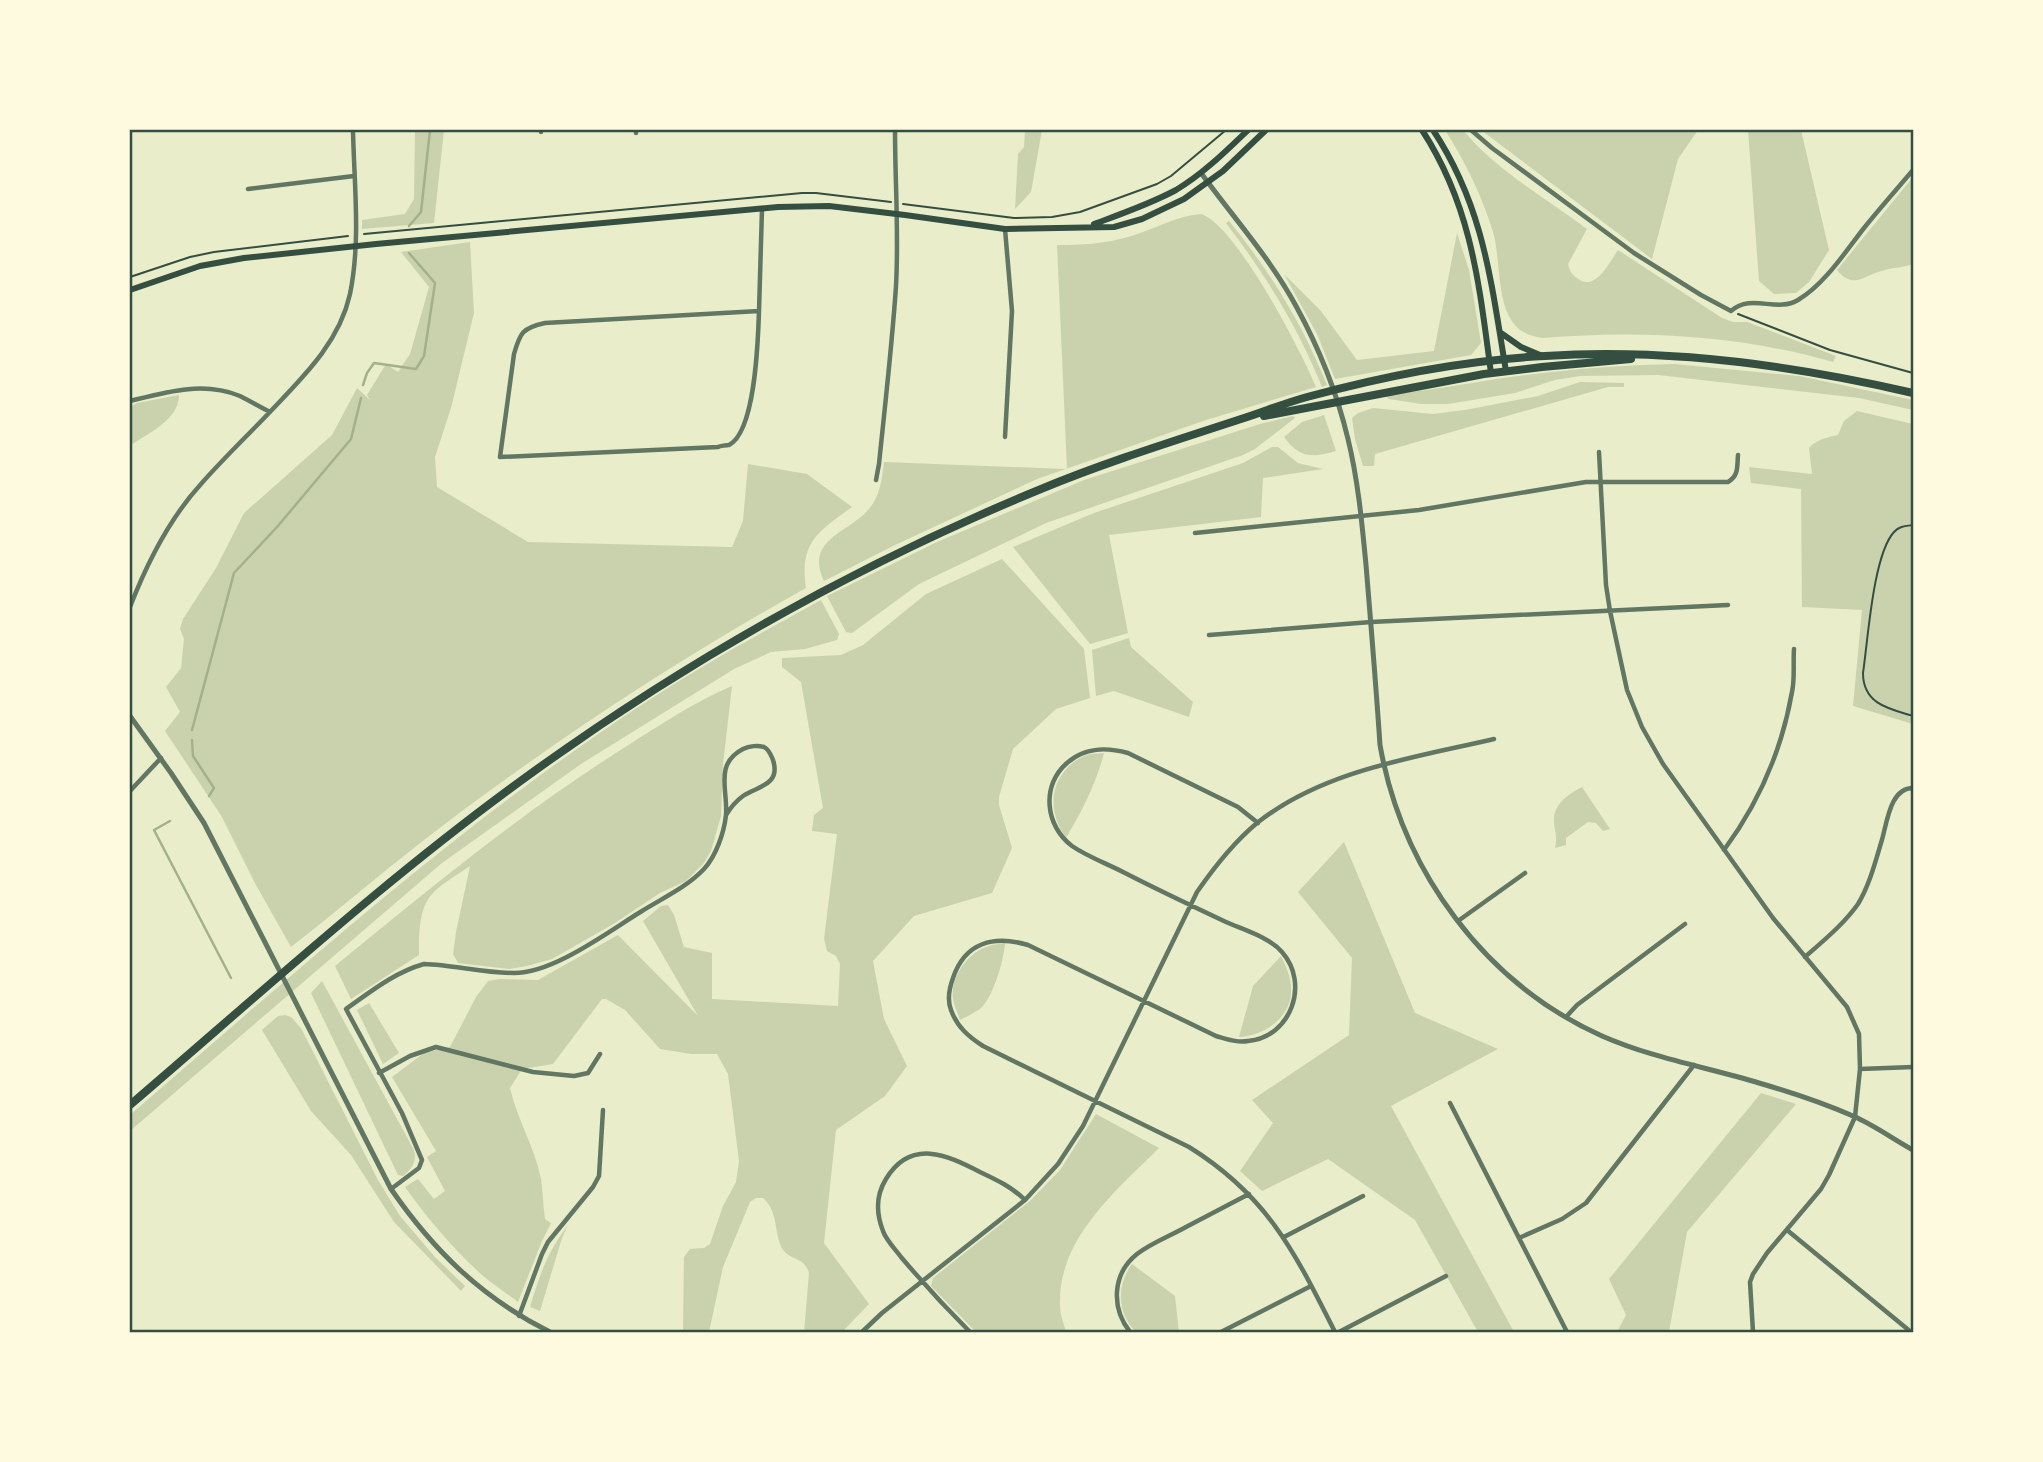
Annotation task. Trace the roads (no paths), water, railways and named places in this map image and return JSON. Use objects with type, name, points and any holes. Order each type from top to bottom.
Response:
[{"type":"highway","points":[[130,1105],[391,883],[528,775],[661,685],[760,625],[840,582],[1042,489],[1141,452],[1307,397],[1421,372],[1504,359],[1604,354],[1722,359],[1798,369],[1913,393]]},
{"type":"highway","points":[[1243,419],[1491,373],[1654,356]]},
{"type":"main road","points":[[1088,226],[1163,196],[1201,173],[1248,130]]},
{"type":"main road","points":[[130,290],[217,262],[356,246],[805,206],[829,206],[1005,229],[1114,227],[1142,219],[1184,199],[1208,183],[1266,130]]},
{"type":"main road","points":[[1422,130],[1445,171],[1467,226],[1479,282],[1491,373]]},
{"type":"main road","points":[[1433,130],[1461,179],[1474,212],[1491,274],[1506,371]]},
{"type":"main road","points":[[1500,333],[1521,347],[1542,356]]},
{"type":"street","points":[[130,607],[154,552],[180,510],[200,485],[319,359],[334,336],[349,294],[356,246],[353,130]]},
{"type":"street","points":[[876,480],[895,288],[895,130]]},
{"type":"street","points":[[1471,130],[1634,253],[1693,291],[1731,311],[1742,303],[1785,304],[1803,298],[1838,261],[1913,170]]},
{"type":"street","points":[[1201,173],[1263,254],[1295,304],[1325,368],[1348,438],[1361,515],[1380,745],[1384,765],[1411,845],[1427,878],[1458,921],[1497,965],[1566,1018],[1643,1052],[1759,1083],[1855,1117],[1913,1150]]},
{"type":"street","points":[[248,189],[354,176]]},
{"type":"street","points":[[759,311],[531,326],[523,331],[518,339],[514,354],[500,457],[728,445],[736,438],[743,426],[752,395],[756,363],[759,311],[762,209]]},
{"type":"street","points":[[1005,229],[1012,311],[1005,437]]},
{"type":"street","points":[[130,401],[178,389],[213,390],[240,397],[270,412]]},
{"type":"street","points":[[1599,452],[1606,585],[1610,611],[1627,690],[1642,727],[1663,764],[1773,918],[1847,1007],[1859,1034],[1860,1069],[1855,1117],[1821,1189],[1767,1253],[1753,1274],[1750,1282],[1754,1332]]},
{"type":"street","points":[[1195,533],[1419,510],[1586,482],[1728,482],[1734,479],[1737,473],[1738,455]]},
{"type":"street","points":[[1209,635],[1371,622],[1728,606]]},
{"type":"street","points":[[1724,850],[1751,808],[1784,729],[1793,690],[1794,649]]},
{"type":"street","points":[[130,716],[204,823],[391,1189],[420,1230],[446,1258],[485,1293],[518,1317],[550,1332]]},
{"type":"street","points":[[862,1332],[921,1281],[1025,1200],[1072,1146],[1197,892],[1221,859],[1258,823],[1308,791],[1351,774],[1494,739]]},
{"type":"street","points":[[391,1189],[419,1168],[422,1160],[402,1113],[346,1009],[394,977],[424,964],[515,973],[548,965],[694,878],[712,859],[726,815],[733,804],[745,794],[764,787],[772,779],[775,765],[771,753],[764,747],[748,747],[736,753],[727,763],[724,777],[726,815]]},
{"type":"street","points":[[1258,823],[1238,807],[1128,753],[1104,748],[1073,758],[1064,766],[1053,782],[1049,801],[1056,830],[1087,855],[1277,947],[1283,953],[1294,974],[1294,1006],[1271,1032],[1254,1040],[1236,1042],[1216,1036],[1028,945],[997,940],[977,947],[957,968],[948,1000],[950,1009],[964,1033],[983,1046],[1189,1147],[1210,1160],[1249,1194],[1274,1222],[1337,1332],[1446,1276]]},
{"type":"street","points":[[130,791],[161,758]]},
{"type":"street","points":[[1805,957],[1834,931],[1858,902],[1865,891],[1894,800],[1899,792],[1913,788]]},
{"type":"street","points":[[1458,921],[1525,873]]},
{"type":"street","points":[[1566,1018],[1577,1005],[1685,924]]},
{"type":"street","points":[[379,1073],[410,1056],[436,1047],[511,1068],[561,1076],[588,1073],[600,1054]]},
{"type":"street","points":[[1519,1238],[1562,1219],[1586,1203],[1694,1065]]},
{"type":"street","points":[[1860,1069],[1913,1067]]},
{"type":"street","points":[[1450,1103],[1567,1332]]},
{"type":"street","points":[[518,1317],[541,1254],[599,1176],[603,1110]]},
{"type":"street","points":[[970,1332],[921,1281],[885,1236],[879,1220],[877,1200],[881,1188],[894,1169],[914,1156],[939,1154],[951,1157],[1006,1185],[1025,1200]]},
{"type":"street","points":[[1130,1332],[1120,1316],[1117,1300],[1118,1284],[1129,1263],[1147,1248],[1249,1194]]},
{"type":"street","points":[[1284,1237],[1363,1196]]},
{"type":"street","points":[[1787,1230],[1911,1332]]},
{"type":"street","points":[[1221,1332],[1311,1286]]},
{"type":"waterway","points":[[409,226],[421,212],[430,130]]},
{"type":"waterway","points":[[363,385],[374,363],[416,369],[424,356],[435,283],[409,253]]},
{"type":"waterway","points":[[192,730],[234,573],[277,527],[351,439],[361,398]]},
{"type":"waterway","points":[[192,740],[193,756],[214,788],[209,796]]},
{"type":"waterway","points":[[170,821],[154,830],[231,978]]}]
